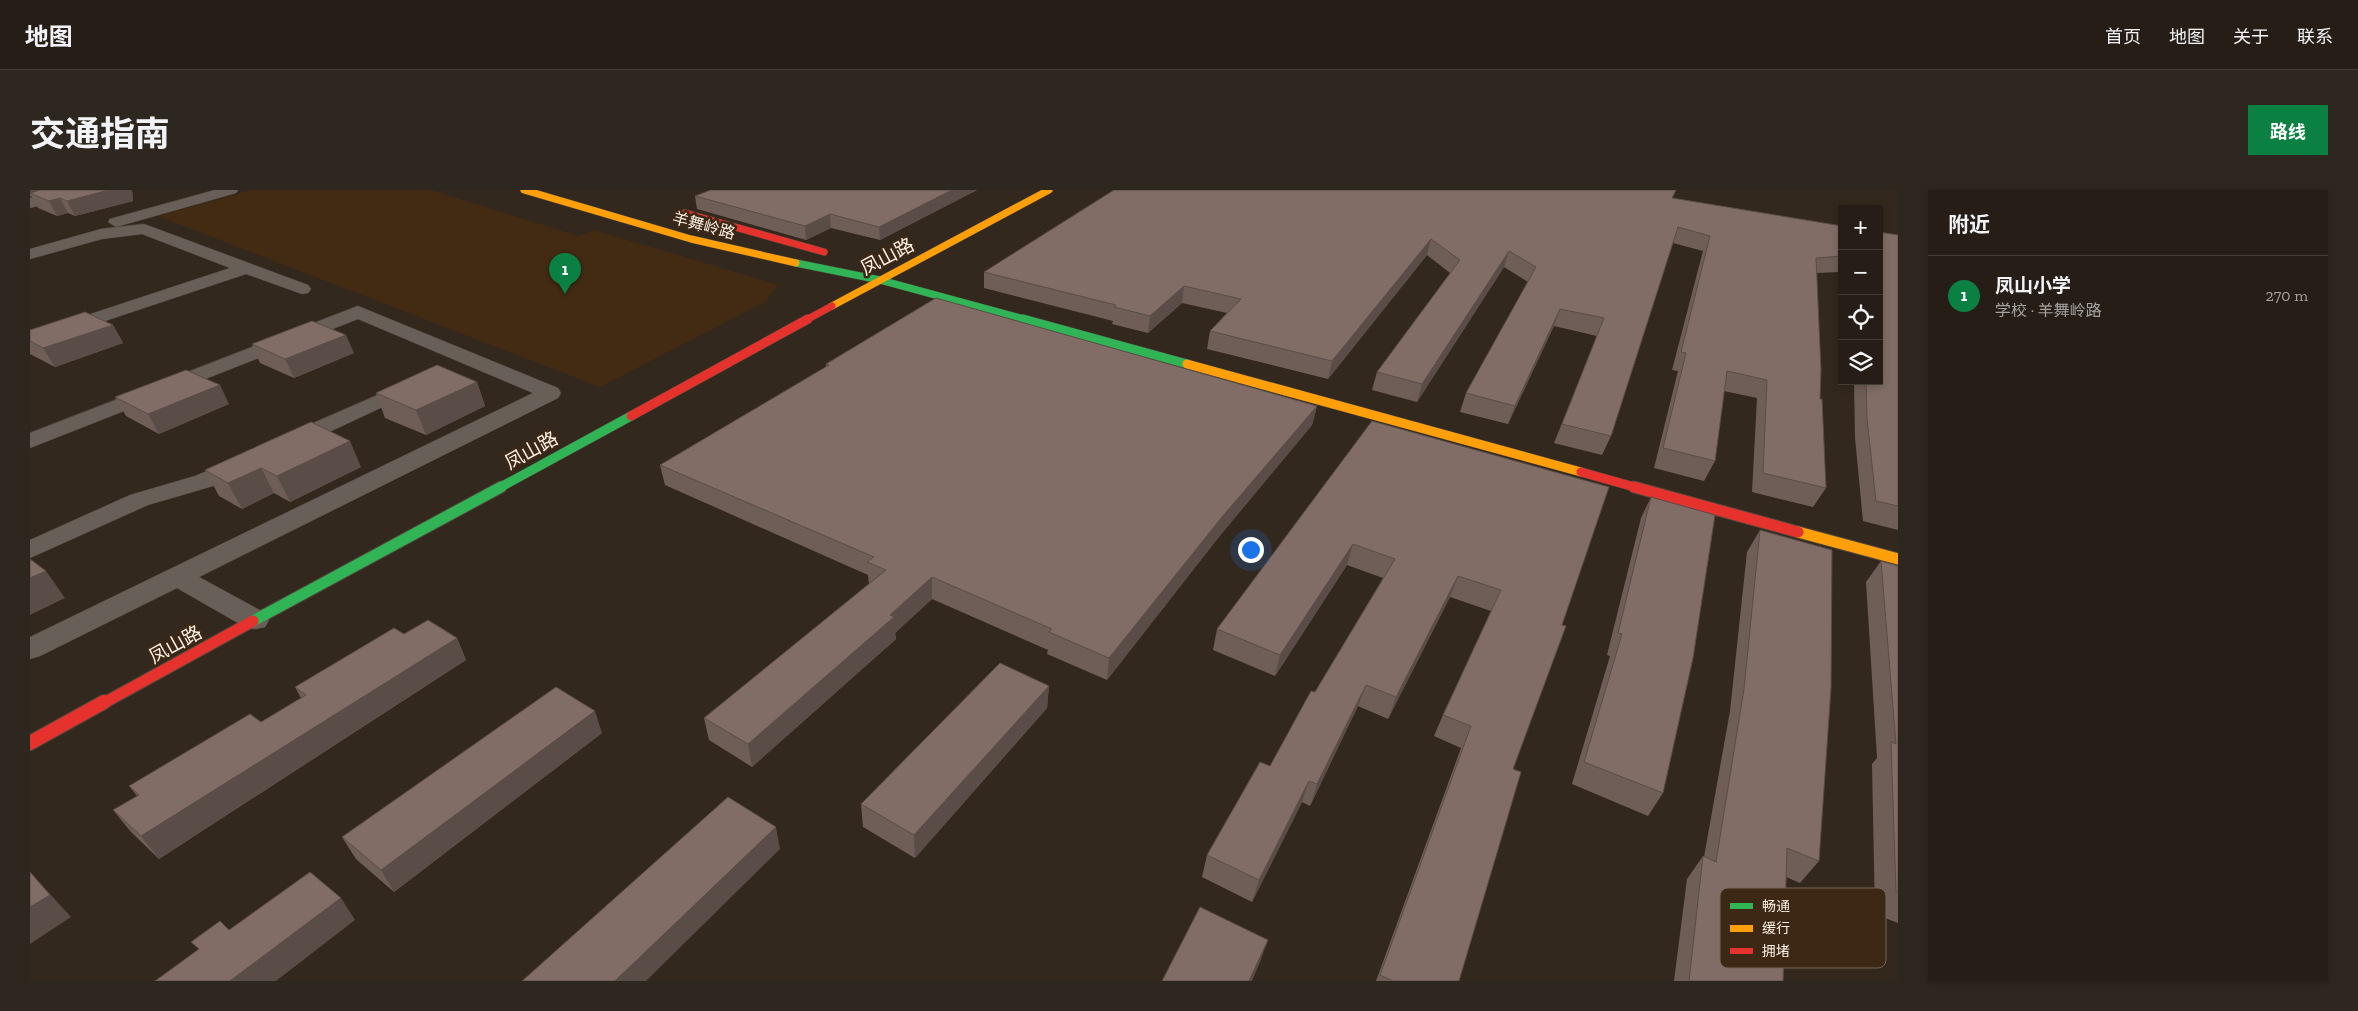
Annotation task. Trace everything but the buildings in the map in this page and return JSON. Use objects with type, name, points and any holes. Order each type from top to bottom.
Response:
[{"type":"street","points":[[30,203],[81,190]]},
{"type":"street","points":[[104,215],[197,190]]},
{"type":"street","points":[[30,246],[231,190]]},
{"type":"street","name":"羊舞岭路","points":[[524,190],[745,253],[880,280],[1898,559]]},
{"type":"street","name":"凤山路","points":[[30,742],[1049,190]]},
{"type":"street","points":[[685,213],[831,254]]},
{"type":"street","points":[[30,254],[101,234],[144,229],[302,289]]},
{"type":"street","points":[[859,262],[880,280]]},
{"type":"street","points":[[30,340],[246,268]]},
{"type":"street","points":[[30,441],[358,312],[550,393],[30,649]]},
{"type":"street","points":[[30,550],[139,500],[204,481],[470,359]]},
{"type":"street","points":[[177,576],[255,620]]},
{"type":"shaded area","points":[[252,190],[431,190],[578,236],[594,230],[778,285],[765,302],[600,387],[158,216]]},
{"type":"traffic: fast","points":[[796,263],[880,280],[1187,364]]},
{"type":"traffic: fast","points":[[253,621],[631,416]]},
{"type":"traffic: slow","points":[[524,190],[691,239],[796,263]]},
{"type":"traffic: slow","points":[[832,306],[1049,190]]},
{"type":"traffic: slow","points":[[1187,364],[1581,472]]},
{"type":"traffic: slow","points":[[1798,532],[1898,559]]},
{"type":"traffic: jam","points":[[685,213],[824,252]]},
{"type":"traffic: jam","points":[[631,416],[832,306]]},
{"type":"traffic: jam","points":[[1581,472],[1798,532]]},
{"type":"traffic: jam","points":[[30,743],[253,621]]},
{"type":"place","name":"凤山小学","points":[[565,294]]}]
